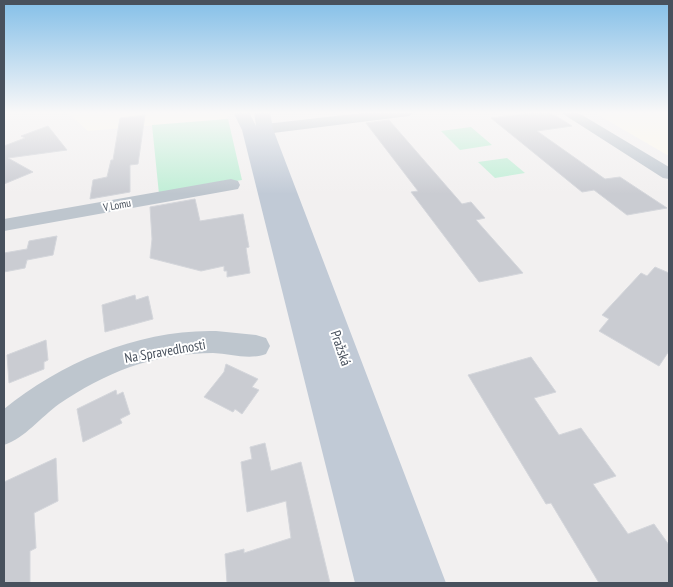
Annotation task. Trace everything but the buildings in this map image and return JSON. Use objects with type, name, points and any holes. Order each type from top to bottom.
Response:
[{"type":"street","name":"Pražská","points":[[253,139],[378,583]]},
{"type":"street","name":"Pražská","points":[[264,139],[423,583]]},
{"type":"street","points":[[612,139],[669,174]]},
{"type":"street","name":"V Lomu","points":[[4,225],[231,185]]},
{"type":"street","name":"Na Spravedlnosti","points":[[7,424],[64,383],[114,360],[151,351],[210,342],[256,346]]},
{"type":"shaded area","points":[[640,139],[669,139],[669,156]]},
{"type":"green space","points":[[153,139],[233,139],[242,180],[159,194]]},
{"type":"green space","points":[[449,139],[485,139],[492,145],[460,150]]},
{"type":"green space","points":[[507,158],[525,173],[495,178],[478,162]]}]
